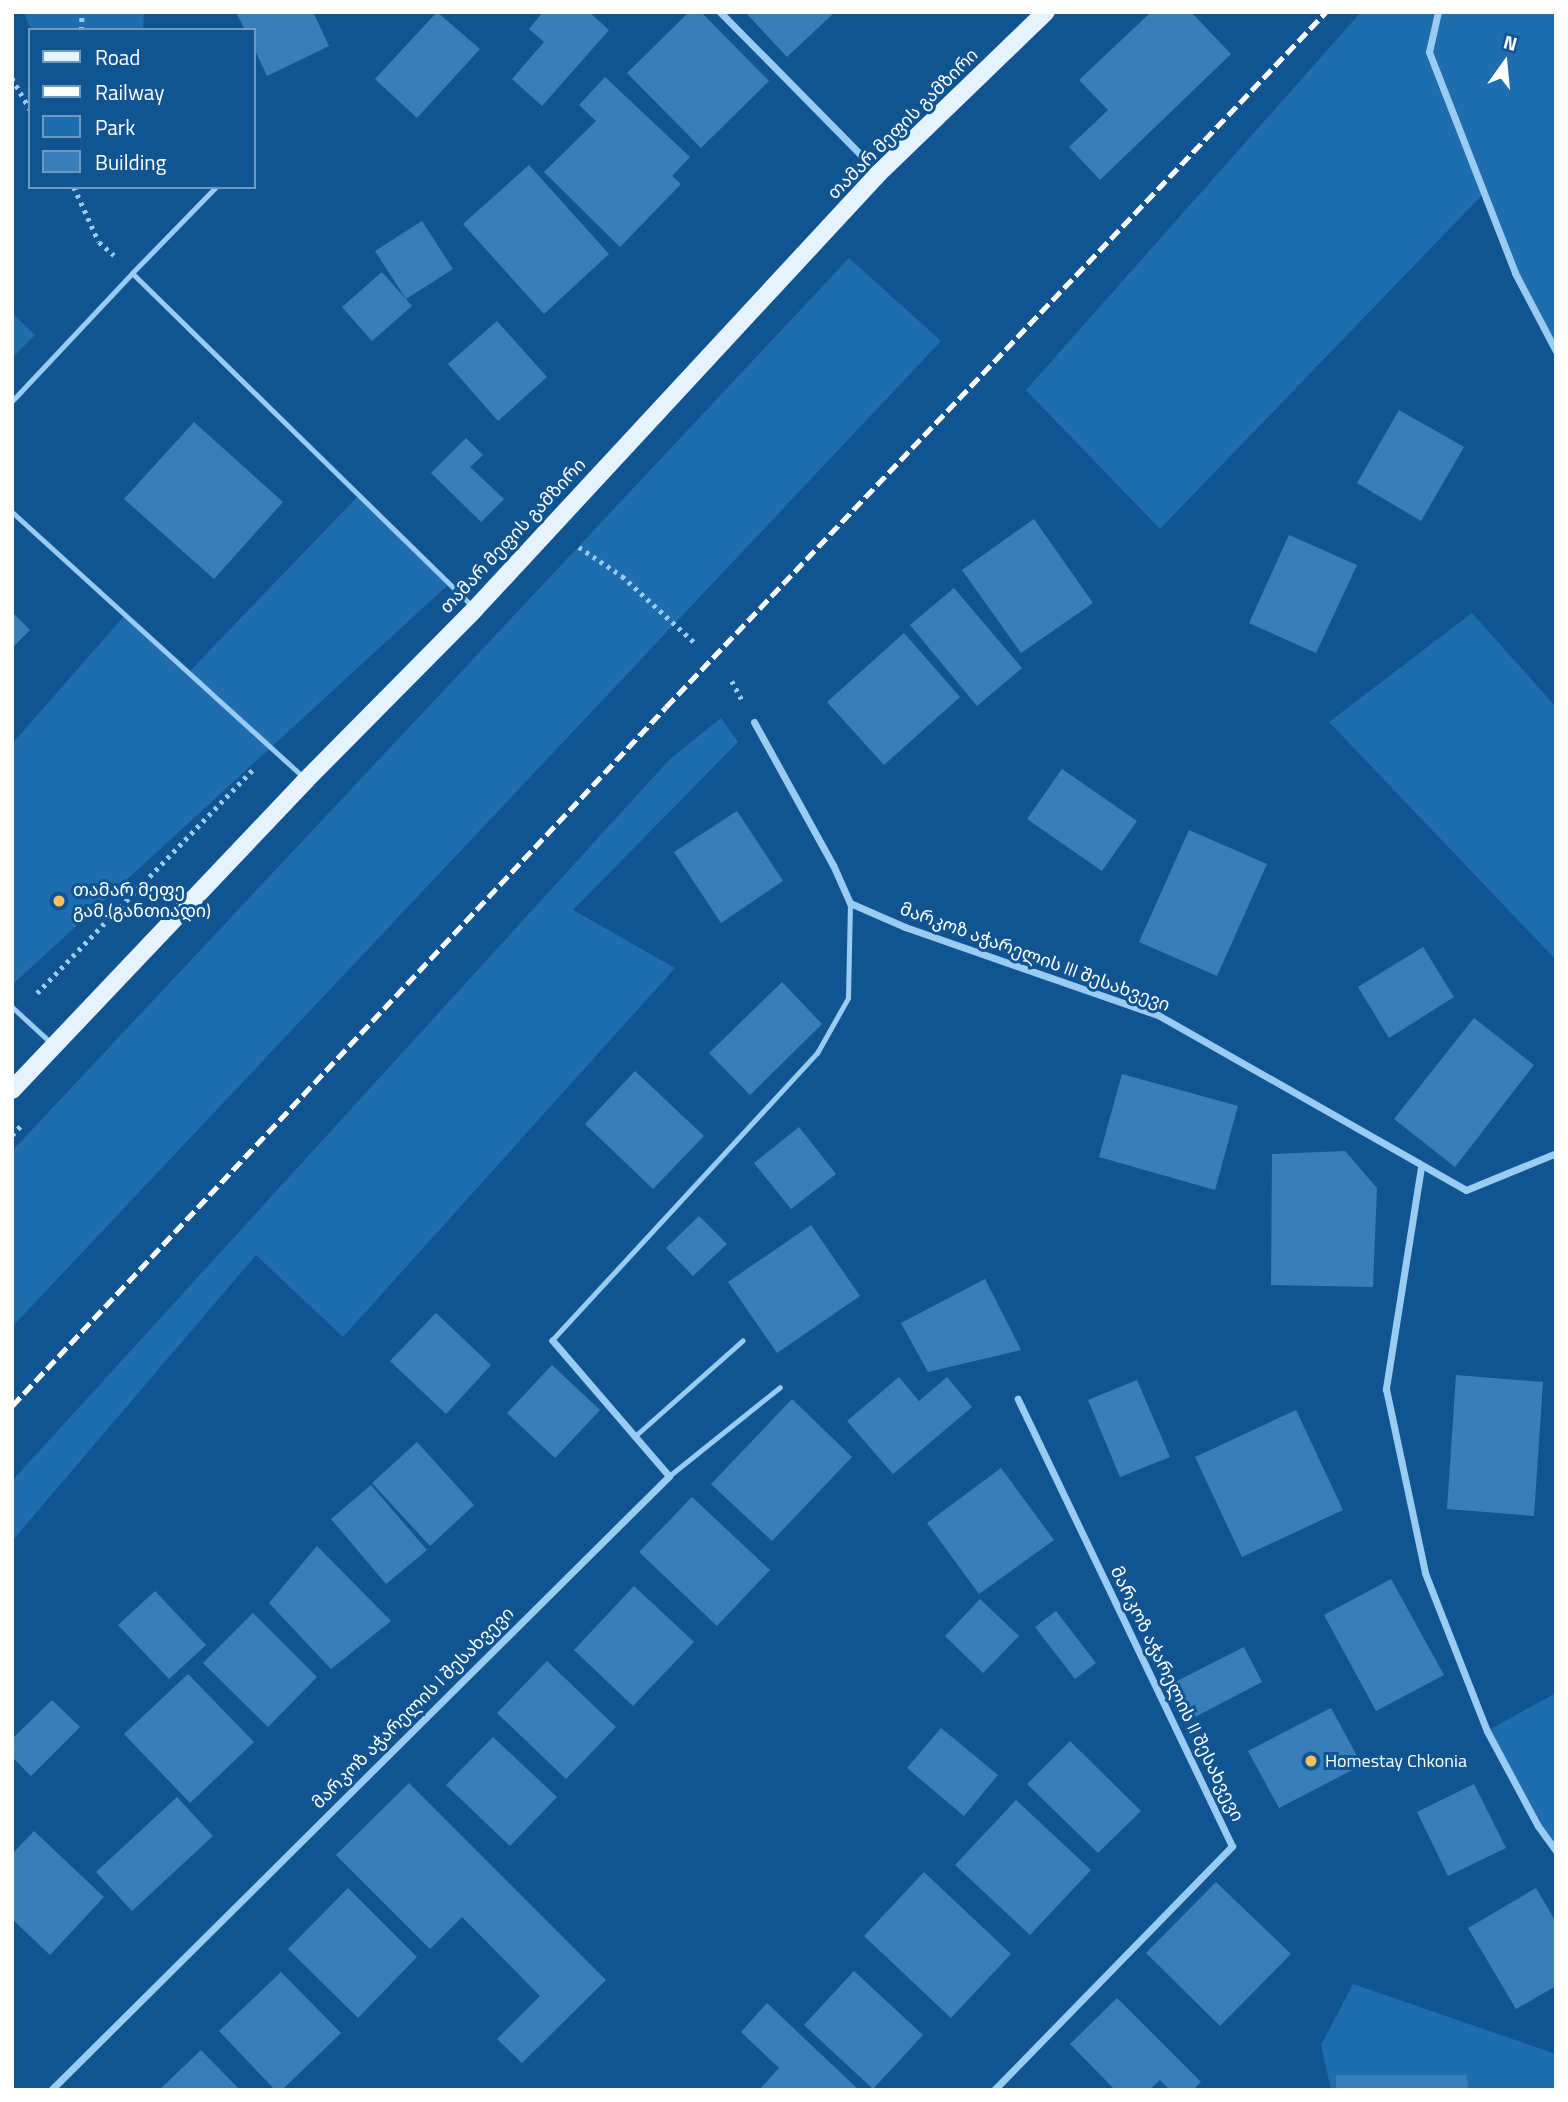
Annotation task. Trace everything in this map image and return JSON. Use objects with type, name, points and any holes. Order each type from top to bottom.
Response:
[{"type":"main road","name":"თამარ მეფის გამზირი","points":[[12,1090],[306,780],[475,609],[879,173],[1046,12]]},
{"type":"street","points":[[720,12],[879,173]]},
{"type":"street","points":[[1438,12],[1429,52],[1514,273],[1556,351]]},
{"type":"street","points":[[754,722],[850,903]]},
{"type":"street","name":"მარკოზ აჭარელის III შესახვევი","points":[[850,903],[905,927],[1158,1015],[1421,1167],[1466,1190],[1556,1153]]},
{"type":"street","points":[[1421,1167],[1386,1389],[1425,1573],[1487,1731],[1538,1825],[1556,1851]]},
{"type":"street","points":[[552,1340],[670,1476]]},
{"type":"street","name":"მარკოზ აჭარელის II შესახვევი","points":[[994,2090],[1232,1846],[1018,1399]]},
{"type":"street","name":"მარკოზ აჭარელის I შესახვევი","points":[[51,2090],[670,1476]]},
{"type":"lane","points":[[12,401],[214,189]]},
{"type":"lane","points":[[132,273],[475,609]]},
{"type":"lane","points":[[12,512],[306,780]]},
{"type":"lane","points":[[552,1340],[817,1053],[848,998],[850,903]]},
{"type":"lane","points":[[12,1007],[53,1045]]},
{"type":"lane","points":[[635,1436],[743,1340]]},
{"type":"lane","points":[[670,1476],[780,1387]]},
{"type":"path","points":[[12,78],[28,105]]},
{"type":"path","points":[[75,189],[99,242],[132,273]]},
{"type":"path","points":[[569,540],[622,576],[694,642]]},
{"type":"path","points":[[18,1012],[272,749]]},
{"type":"green space","points":[[24,12],[144,12],[143,28],[30,28]]},
{"type":"green space","points":[[1361,12],[1556,12],[1556,351],[1515,273],[1484,193],[1160,529],[1026,390]]},
{"type":"green space","points":[[849,258],[941,341],[12,1327],[12,1151]]},
{"type":"green space","points":[[12,313],[35,335],[12,358]]},
{"type":"green space","points":[[359,495],[450,583],[12,985],[12,744],[125,615],[189,672]]},
{"type":"green space","points":[[1472,613],[1556,707],[1556,960],[1329,722]]},
{"type":"green space","points":[[721,718],[738,742],[573,910],[675,968],[343,1337],[256,1255],[12,1541],[12,1481],[670,759]]},
{"type":"green space","points":[[1556,1693],[1556,1851],[1487,1731]]},
{"type":"green space","points":[[1353,1984],[1556,2054],[1556,2090],[1331,2090],[1321,2045]]},
{"type":"building","points":[[313,12],[329,46],[267,76],[256,52],[256,28],[244,28],[237,14]]},
{"type":"building","points":[[437,12],[480,49],[417,118],[375,79]]},
{"type":"building","points":[[543,12],[589,12],[609,30],[542,106],[512,79],[544,42],[529,29]]},
{"type":"building","points":[[689,12],[701,12],[769,81],[701,148],[627,73]]},
{"type":"building","points":[[745,12],[835,12],[787,57]]},
{"type":"building","points":[[1151,12],[1191,12],[1231,54],[1100,180],[1069,147],[1108,110],[1079,80]]},
{"type":"building","points":[[605,77],[690,157],[672,176],[681,184],[620,247],[544,172],[596,121],[579,105]]},
{"type":"building","points":[[529,165],[609,254],[544,314],[463,224]]},
{"type":"building","points":[[422,221],[453,269],[406,299],[375,251]]},
{"type":"building","points":[[382,272],[412,306],[372,341],[342,307]]},
{"type":"building","points":[[497,321],[547,377],[498,421],[448,364]]},
{"type":"building","points":[[1399,410],[1464,447],[1421,521],[1357,483]]},
{"type":"building","points":[[194,422],[283,502],[214,579],[124,499]]},
{"type":"building","points":[[466,438],[483,455],[470,467],[504,499],[481,522],[431,473]]},
{"type":"building","points":[[1034,519],[1093,603],[1021,653],[962,570]]},
{"type":"building","points":[[1289,535],[1357,565],[1316,653],[1249,623]]},
{"type":"building","points":[[954,588],[1022,668],[977,706],[910,625]]},
{"type":"building","points":[[12,612],[30,630],[12,648]]},
{"type":"building","points":[[904,633],[960,697],[884,765],[827,702]]},
{"type":"building","points":[[1062,769],[1137,821],[1102,871],[1027,819]]},
{"type":"building","points":[[737,811],[783,881],[721,923],[674,852]]},
{"type":"building","points":[[1189,830],[1267,864],[1217,976],[1139,942]]},
{"type":"building","points":[[1423,947],[1454,997],[1389,1038],[1358,987]]},
{"type":"building","points":[[782,982],[822,1024],[750,1095],[709,1053]]},
{"type":"building","points":[[1474,1018],[1534,1065],[1455,1167],[1394,1119]]},
{"type":"building","points":[[635,1071],[704,1136],[653,1189],[585,1124]]},
{"type":"building","points":[[1122,1074],[1238,1106],[1215,1190],[1099,1157]]},
{"type":"building","points":[[799,1127],[836,1174],[791,1209],[754,1163]]},
{"type":"building","points":[[1345,1151],[1377,1188],[1373,1287],[1271,1285],[1272,1154]]},
{"type":"building","points":[[699,1216],[727,1244],[693,1276],[666,1248]]},
{"type":"building","points":[[811,1225],[860,1296],[777,1353],[728,1282]]},
{"type":"building","points":[[985,1279],[1021,1350],[928,1372],[901,1323]]},
{"type":"building","points":[[436,1313],[491,1365],[446,1414],[390,1361]]},
{"type":"building","points":[[552,1365],[600,1410],[555,1458],[507,1413]]},
{"type":"building","points":[[1456,1375],[1543,1382],[1534,1516],[1447,1509]]},
{"type":"building","points":[[899,1377],[919,1401],[947,1377],[972,1407],[893,1474],[847,1421]]},
{"type":"building","points":[[1137,1380],[1170,1457],[1120,1477],[1088,1400]]},
{"type":"building","points":[[792,1399],[852,1457],[772,1541],[711,1484]]},
{"type":"building","points":[[1296,1410],[1343,1510],[1242,1557],[1195,1457]]},
{"type":"building","points":[[417,1442],[474,1505],[430,1546],[372,1483]]},
{"type":"building","points":[[1001,1468],[1054,1540],[979,1594],[927,1523]]},
{"type":"building","points":[[371,1485],[427,1550],[386,1584],[331,1519]]},
{"type":"building","points":[[692,1497],[770,1570],[717,1626],[639,1552]]},
{"type":"building","points":[[317,1546],[391,1621],[331,1669],[269,1603]]},
{"type":"building","points":[[1391,1579],[1444,1675],[1376,1711],[1324,1615]]},
{"type":"building","points":[[634,1586],[694,1642],[633,1706],[574,1650]]},
{"type":"building","points":[[155,1591],[206,1645],[169,1679],[118,1625]]},
{"type":"building","points":[[980,1599],[1019,1636],[983,1673],[945,1636]]},
{"type":"building","points":[[1056,1611],[1096,1663],[1075,1679],[1035,1627]]},
{"type":"building","points":[[253,1613],[317,1677],[268,1727],[203,1663]]},
{"type":"building","points":[[1244,1647],[1262,1682],[1193,1718],[1175,1682]]},
{"type":"building","points":[[547,1661],[616,1727],[566,1779],[497,1713]]},
{"type":"building","points":[[188,1674],[254,1742],[190,1803],[124,1734]]},
{"type":"building","points":[[52,1700],[80,1727],[31,1776],[12,1757],[12,1739]]},
{"type":"building","points":[[1331,1708],[1362,1765],[1279,1808],[1248,1751]]},
{"type":"building","points":[[941,1728],[998,1775],[964,1816],[907,1768]]},
{"type":"building","points":[[493,1737],[557,1797],[510,1846],[446,1785]]},
{"type":"building","points":[[1070,1741],[1141,1811],[1098,1853],[1027,1784]]},
{"type":"building","points":[[409,1783],[606,1980],[522,2063],[497,2039],[540,1996],[462,1917],[430,1949],[336,1855]]},
{"type":"building","points":[[1474,1784],[1506,1848],[1448,1876],[1417,1812]]},
{"type":"building","points":[[177,1797],[213,1836],[132,1911],[96,1872]]},
{"type":"building","points":[[1016,1800],[1091,1870],[1030,1935],[955,1865]]},
{"type":"building","points":[[34,1831],[104,1897],[50,1955],[12,1919],[12,1854]]},
{"type":"building","points":[[924,1872],[1011,1954],[951,2018],[864,1936]]},
{"type":"building","points":[[1216,1882],[1291,1954],[1220,2026],[1146,1953]]},
{"type":"building","points":[[348,1888],[417,1957],[358,2018],[288,1949]]},
{"type":"building","points":[[1536,1888],[1556,1922],[1556,1986],[1516,2009],[1468,1928]]},
{"type":"building","points":[[854,1971],[923,2035],[873,2089],[804,2025]]},
{"type":"building","points":[[281,1972],[341,2033],[282,2090],[275,2090],[219,2031]]},
{"type":"building","points":[[1117,1998],[1201,2082],[1193,2090],[1170,2090],[1160,2080],[1149,2090],[1115,2090],[1070,2044]]},
{"type":"building","points":[[767,2003],[859,2090],[759,2090],[779,2068],[741,2032]]},
{"type":"building","points":[[201,2050],[240,2090],[159,2090]]},
{"type":"building","points":[[1336,2075],[1467,2075],[1468,2090],[1336,2090]]},
{"type":"railway","points":[[12,1406],[666,707],[1326,12]]},
{"type":"place","name":"თამარ მეფე გამ.(განთიადი)","points":[[59,901]]},
{"type":"place","name":"Homestay Chkonia","points":[[1311,1761]]}]
